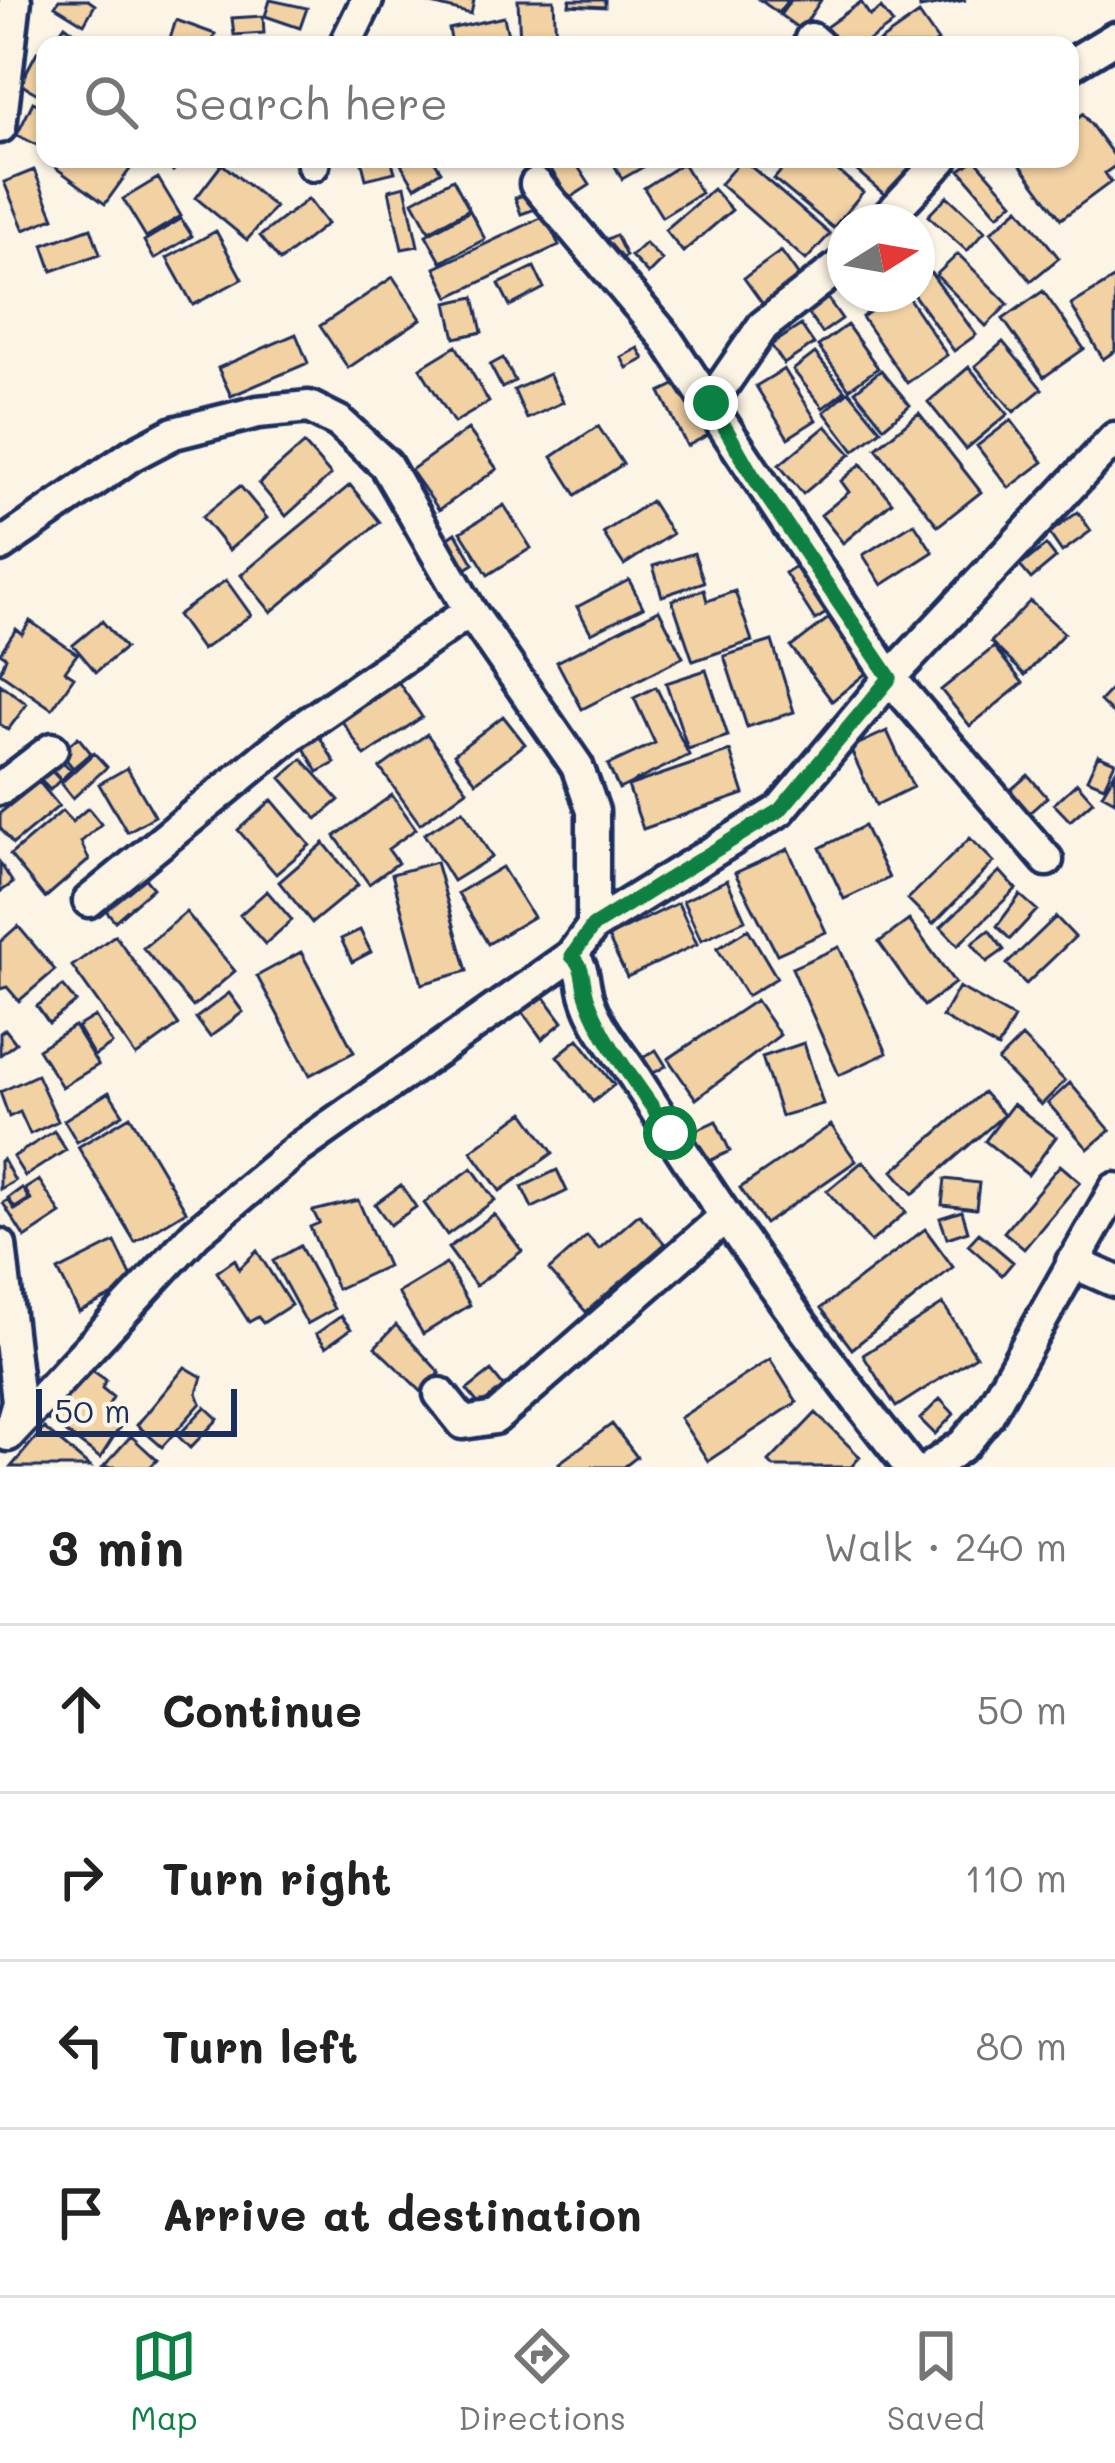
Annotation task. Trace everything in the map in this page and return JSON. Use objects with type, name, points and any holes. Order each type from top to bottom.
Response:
[{"type":"street","points":[[0,128],[16,0]]},
{"type":"street","points":[[349,36],[367,0]]},
{"type":"street","points":[[1079,59],[1115,38]]},
{"type":"street","points":[[899,204],[930,168]]},
{"type":"street","points":[[536,184],[665,337],[890,678],[1047,860]]},
{"type":"street","points":[[711,403],[763,326],[827,276]]},
{"type":"street","points":[[0,546],[132,455],[174,434],[258,412],[308,407],[339,422],[386,465],[470,611],[577,766],[593,811],[593,926]]},
{"type":"street","points":[[4,1440],[196,1233],[299,1148],[572,956],[593,926],[780,810],[890,678],[1115,439]]},
{"type":"street","points":[[89,901],[294,733],[470,611]]},
{"type":"street","points":[[0,790],[52,748]]},
{"type":"street","points":[[572,956],[580,963],[587,999],[603,1027],[726,1216],[823,1358],[910,1467]]},
{"type":"street","points":[[932,1467],[963,1445],[988,1415],[1115,1189]]},
{"type":"street","points":[[440,1394],[463,1423],[495,1418],[726,1216]]},
{"type":"street","points":[[0,1245],[18,1401],[4,1440]]},
{"type":"street","points":[[1072,1262],[1115,1281]]},
{"type":"building","points":[[59,0],[88,0],[95,5],[84,24],[55,6]]},
{"type":"building","points":[[270,0],[307,8],[300,28],[265,16]]},
{"type":"building","points":[[416,0],[474,0],[471,14]]},
{"type":"building","points":[[518,0],[554,0],[556,36],[520,36]]},
{"type":"building","points":[[570,0],[605,0],[605,7],[569,5]]},
{"type":"building","points":[[760,0],[788,0],[778,13]]},
{"type":"building","points":[[791,0],[821,0],[801,30],[780,15]]},
{"type":"building","points":[[919,0],[966,0],[920,8]]},
{"type":"building","points":[[861,2],[870,16],[881,8],[893,24],[876,36],[832,36],[826,27]]},
{"type":"building","points":[[919,14],[934,36],[888,36]]},
{"type":"building","points":[[263,16],[264,33],[234,35],[232,18]]},
{"type":"building","points":[[504,17],[508,36],[450,36],[449,29]]},
{"type":"building","points":[[176,20],[215,34],[214,36],[171,36]]},
{"type":"building","points":[[65,25],[79,36],[57,36]]},
{"type":"building","points":[[36,54],[36,93],[20,84]]},
{"type":"building","points":[[33,102],[36,104],[36,144],[17,135]]},
{"type":"building","points":[[1083,114],[1115,157],[1115,166],[1105,173],[1111,182],[1061,219],[1023,168],[1079,168],[1079,117]]},
{"type":"building","points":[[56,168],[131,168],[105,204]]},
{"type":"building","points":[[219,168],[227,168],[275,207],[247,240],[196,198]]},
{"type":"building","points":[[363,168],[394,168],[395,172],[366,179]]},
{"type":"building","points":[[403,168],[439,168],[441,171],[415,187]]},
{"type":"building","points":[[550,168],[579,168],[590,185],[570,198]]},
{"type":"building","points":[[616,168],[641,168],[622,179]]},
{"type":"building","points":[[675,168],[686,168],[701,193],[662,217],[644,188]]},
{"type":"building","points":[[734,168],[753,168],[827,231],[806,260],[720,184]]},
{"type":"building","points":[[783,168],[835,168],[863,192],[853,204],[827,204],[827,223],[774,179]]},
{"type":"building","points":[[853,168],[910,168],[886,196]]},
{"type":"building","points":[[983,168],[1013,202],[998,215],[960,170]]},
{"type":"building","points":[[34,170],[54,218],[24,230],[4,182]]},
{"type":"building","points":[[158,178],[181,216],[146,237],[123,199]]},
{"type":"building","points":[[453,179],[469,209],[429,231],[413,201]]},
{"type":"building","points":[[405,186],[418,246],[402,249],[389,190]]},
{"type":"building","points":[[713,189],[732,210],[683,252],[665,230]]},
{"type":"building","points":[[532,192],[538,208],[521,214],[515,198]]},
{"type":"building","points":[[947,196],[985,231],[967,251],[935,222],[935,209]]},
{"type":"building","points":[[308,199],[327,224],[280,261],[260,236]]},
{"type":"building","points":[[1019,208],[1059,258],[1031,281],[991,232]]},
{"type":"building","points":[[470,211],[485,239],[441,262],[426,235]]},
{"type":"building","points":[[545,216],[559,245],[449,297],[435,268]]},
{"type":"building","points":[[181,219],[192,236],[154,259],[144,241]]},
{"type":"building","points":[[91,228],[100,254],[52,271],[43,245]]},
{"type":"building","points":[[216,231],[242,279],[193,305],[167,258]]},
{"type":"building","points":[[616,235],[626,256],[607,265],[597,244]]},
{"type":"building","points":[[645,243],[662,260],[648,274],[631,256]]},
{"type":"building","points":[[781,251],[801,279],[764,306],[744,278]]},
{"type":"building","points":[[958,254],[1008,304],[986,326],[936,275]]},
{"type":"building","points":[[534,267],[544,288],[510,306],[499,284]]},
{"type":"building","points":[[393,277],[421,319],[348,368],[320,326]]},
{"type":"building","points":[[1115,278],[1115,351],[1103,359],[1071,305]]},
{"type":"building","points":[[935,279],[976,335],[954,351],[926,312],[935,312]]},
{"type":"building","points":[[1043,291],[1084,349],[1044,377],[1003,319]]},
{"type":"building","points":[[823,292],[827,312],[837,312],[842,319],[822,333],[803,306]]},
{"type":"building","points":[[474,297],[482,332],[455,338],[447,303]]},
{"type":"building","points":[[869,312],[918,312],[947,355],[907,383],[862,317]]},
{"type":"building","points":[[801,325],[814,344],[784,364],[771,345]]},
{"type":"building","points":[[847,325],[878,368],[849,389],[818,346]]},
{"type":"building","points":[[296,334],[308,363],[231,396],[218,368]]},
{"type":"building","points":[[1003,342],[1042,389],[1014,412],[975,366]]},
{"type":"building","points":[[456,346],[489,402],[454,423],[420,368]]},
{"type":"building","points":[[638,348],[644,359],[627,368],[621,357]]},
{"type":"building","points":[[815,353],[845,391],[823,408],[793,370]]},
{"type":"building","points":[[503,358],[515,381],[502,388],[490,365]]},
{"type":"building","points":[[969,367],[1008,414],[966,449],[928,402]]},
{"type":"building","points":[[784,369],[816,420],[788,438],[756,386]]},
{"type":"building","points":[[881,370],[910,405],[884,427],[855,391]]},
{"type":"building","points":[[549,374],[563,402],[527,419],[514,390]]},
{"type":"building","points":[[681,382],[708,435],[687,446],[660,392]]},
{"type":"building","points":[[849,391],[881,430],[854,451],[824,412]]},
{"type":"building","points":[[919,413],[981,492],[938,526],[876,448]]},
{"type":"building","points":[[1011,420],[1043,462],[1009,488],[977,446]]},
{"type":"building","points":[[598,426],[623,464],[576,495],[552,457]]},
{"type":"building","points":[[826,426],[851,454],[803,494],[779,465]]},
{"type":"building","points":[[468,429],[497,469],[439,510],[411,470]]},
{"type":"building","points":[[304,444],[331,475],[286,516],[259,484]]},
{"type":"building","points":[[861,464],[892,502],[843,543],[821,515],[849,492],[841,481]]},
{"type":"building","points":[[350,485],[380,522],[271,612],[241,575]]},
{"type":"building","points":[[240,486],[267,518],[229,550],[202,517]]},
{"type":"building","points":[[651,501],[672,534],[624,565],[603,533]]},
{"type":"building","points":[[504,505],[531,548],[488,575],[461,532]]},
{"type":"building","points":[[1078,512],[1091,531],[1062,552],[1049,533]]},
{"type":"building","points":[[914,523],[933,552],[882,585],[863,555]]},
{"type":"building","points":[[456,533],[474,564],[461,572],[443,542]]},
{"type":"building","points":[[1046,545],[1056,558],[1031,579],[1020,566]]},
{"type":"building","points":[[694,553],[704,582],[662,596],[653,566]]},
{"type":"building","points":[[800,563],[831,610],[815,620],[785,573]]},
{"type":"building","points":[[226,580],[251,615],[202,650],[177,615]]},
{"type":"building","points":[[629,580],[643,607],[591,633],[577,607]]},
{"type":"building","points":[[704,590],[707,601],[735,591],[752,641],[693,661],[672,600]]},
{"type":"building","points":[[1030,601],[1064,633],[1025,675],[991,642]]},
{"type":"building","points":[[659,610],[683,657],[582,709],[557,662]]},
{"type":"building","points":[[830,617],[870,670],[832,701],[791,647]]},
{"type":"building","points":[[30,621],[77,654],[65,671],[74,677],[52,709],[0,673],[6,657],[0,653],[16,629],[22,634]]},
{"type":"building","points":[[102,621],[125,648],[96,672],[73,645]]},
{"type":"building","points":[[772,641],[794,712],[747,727],[724,656]]},
{"type":"building","points":[[994,647],[1023,683],[970,726],[941,690]]},
{"type":"building","points":[[706,670],[728,736],[688,749],[666,683]]},
{"type":"building","points":[[397,680],[422,717],[365,756],[340,718]]},
{"type":"building","points":[[0,684],[27,704],[8,730],[0,724]]},
{"type":"building","points":[[1115,685],[1115,716],[1100,701]]},
{"type":"building","points":[[656,687],[689,755],[619,789],[608,765],[655,743],[634,698]]},
{"type":"building","points":[[503,716],[525,744],[476,782],[454,754]]},
{"type":"building","points":[[887,731],[913,787],[876,805],[850,748]]},
{"type":"building","points":[[318,734],[335,763],[318,772],[301,743]]},
{"type":"building","points":[[427,734],[467,790],[420,824],[380,768]]},
{"type":"building","points":[[78,737],[91,753],[73,768],[60,752]]},
{"type":"building","points":[[730,751],[744,794],[643,829],[628,786]]},
{"type":"building","points":[[94,753],[107,767],[73,798],[61,783]]},
{"type":"building","points":[[56,755],[71,770],[61,780],[46,764]]},
{"type":"building","points":[[1098,755],[1115,762],[1104,786],[1087,779]]},
{"type":"building","points":[[302,759],[339,800],[317,819],[281,778]]},
{"type":"building","points":[[46,765],[60,780],[50,790],[36,775]]},
{"type":"building","points":[[127,768],[155,816],[127,832],[99,784]]},
{"type":"building","points":[[1115,772],[1115,801],[1102,794]]},
{"type":"building","points":[[1028,775],[1047,797],[1026,816],[1006,794]]},
{"type":"building","points":[[39,782],[59,806],[13,844],[0,828],[0,813]]},
{"type":"building","points":[[1077,783],[1093,801],[1070,821],[1054,804]]},
{"type":"building","points":[[392,795],[416,829],[388,849],[398,863],[369,884],[335,836]]},
{"type":"building","points":[[272,800],[310,845],[276,874],[238,830]]},
{"type":"building","points":[[88,808],[101,824],[81,842],[89,860],[45,898],[10,855],[62,811],[72,822]]},
{"type":"building","points":[[463,810],[492,857],[453,881],[424,834]]},
{"type":"building","points":[[864,826],[889,878],[844,899],[820,848]]},
{"type":"building","points":[[970,838],[994,862],[933,924],[908,899]]},
{"type":"building","points":[[324,843],[358,885],[312,923],[279,882]]},
{"type":"building","points":[[788,849],[826,932],[777,954],[735,873]]},
{"type":"building","points":[[436,862],[467,971],[422,984],[392,874]]},
{"type":"building","points":[[0,863],[13,883],[0,892]]},
{"type":"building","points":[[502,867],[533,917],[488,944],[458,893]]},
{"type":"building","points":[[1000,871],[1016,889],[958,945],[941,927]]},
{"type":"building","points":[[142,875],[153,888],[115,921],[104,908]]},
{"type":"building","points":[[727,880],[745,920],[701,940],[683,901]]},
{"type":"building","points":[[267,891],[292,920],[265,944],[240,915]]},
{"type":"building","points":[[1020,895],[1037,910],[1010,939],[997,926]]},
{"type":"building","points":[[678,903],[697,944],[627,977],[608,937]]},
{"type":"building","points":[[186,912],[235,971],[193,1007],[143,948]]},
{"type":"building","points":[[1056,917],[1075,937],[1026,984],[1007,964]]},
{"type":"building","points":[[909,920],[955,983],[924,1006],[879,942]]},
{"type":"building","points":[[18,926],[55,970],[19,1001],[7,987],[0,989],[0,942]]},
{"type":"building","points":[[748,929],[777,978],[747,996],[717,948]]},
{"type":"building","points":[[360,930],[371,952],[352,962],[341,939]]},
{"type":"building","points":[[989,930],[1004,950],[987,962],[972,943]]},
{"type":"building","points":[[115,935],[179,1025],[136,1056],[72,966]]},
{"type":"building","points":[[839,947],[887,1053],[839,1075],[792,968]]},
{"type":"building","points":[[301,952],[354,1052],[310,1075],[257,976]]},
{"type":"building","points":[[63,986],[76,1002],[49,1023],[37,1006]]},
{"type":"building","points":[[959,987],[1014,1018],[998,1048],[942,1017]]},
{"type":"building","points":[[540,991],[563,1022],[542,1039],[519,1007]]},
{"type":"building","points":[[229,993],[243,1012],[210,1037],[196,1018]]},
{"type":"building","points":[[756,1000],[780,1035],[696,1099],[668,1059]]},
{"type":"building","points":[[95,1016],[112,1044],[94,1056],[77,1027]]},
{"type":"building","points":[[74,1026],[98,1065],[62,1087],[38,1049]]},
{"type":"building","points":[[5,1029],[16,1043],[0,1055],[0,1033]]},
{"type":"building","points":[[1022,1037],[1065,1081],[1041,1105],[998,1061]]},
{"type":"building","points":[[578,1039],[614,1085],[593,1102],[557,1056]]},
{"type":"building","points":[[804,1043],[823,1104],[781,1116],[762,1057]]},
{"type":"building","points":[[656,1050],[666,1066],[643,1079],[634,1063]]},
{"type":"building","points":[[37,1075],[58,1121],[30,1134],[20,1112],[9,1117],[0,1092]]},
{"type":"building","points":[[1070,1083],[1110,1130],[1088,1149],[1048,1103]]},
{"type":"building","points":[[109,1092],[123,1114],[77,1142],[64,1120]]},
{"type":"building","points":[[983,1092],[1004,1115],[913,1194],[893,1171]]},
{"type":"building","points":[[1013,1104],[1056,1137],[1028,1175],[985,1141]]},
{"type":"building","points":[[524,1112],[553,1153],[500,1191],[471,1151]]},
{"type":"building","points":[[130,1116],[186,1211],[135,1242],[78,1147]]},
{"type":"building","points":[[716,1121],[730,1151],[703,1164],[688,1134]]},
{"type":"building","points":[[831,1125],[856,1161],[765,1224],[740,1188]]},
{"type":"building","points":[[54,1131],[66,1150],[25,1176],[13,1157]]},
{"type":"building","points":[[0,1161],[15,1181],[0,1189]]},
{"type":"building","points":[[863,1161],[906,1212],[871,1242],[827,1191]]},
{"type":"building","points":[[1060,1165],[1080,1182],[1024,1249],[1004,1232]]},
{"type":"building","points":[[472,1168],[495,1200],[447,1235],[424,1203]]},
{"type":"building","points":[[557,1170],[567,1191],[532,1208],[522,1187]]},
{"type":"building","points":[[945,1179],[979,1183],[976,1209],[942,1205]]},
{"type":"building","points":[[39,1180],[61,1214],[25,1238],[3,1203],[8,1200],[15,1210],[31,1200],[25,1189]]},
{"type":"building","points":[[401,1185],[416,1207],[390,1225],[375,1204]]},
{"type":"building","points":[[22,1188],[29,1199],[15,1208],[8,1198]]},
{"type":"building","points":[[358,1200],[387,1266],[337,1289],[310,1227],[319,1223],[313,1211]]},
{"type":"building","points":[[962,1211],[968,1231],[947,1238],[940,1218]]},
{"type":"building","points":[[494,1214],[522,1251],[476,1286],[448,1248]]},
{"type":"building","points":[[639,1214],[665,1244],[586,1312],[549,1270],[587,1236],[599,1249]]},
{"type":"building","points":[[925,1229],[953,1267],[852,1349],[821,1308]]},
{"type":"building","points":[[979,1233],[1013,1262],[1002,1275],[968,1245]]},
{"type":"building","points":[[115,1242],[135,1284],[79,1312],[58,1271]]},
{"type":"building","points":[[300,1246],[334,1309],[307,1324],[273,1261]]},
{"type":"building","points":[[257,1251],[291,1305],[263,1323],[258,1317],[249,1322],[217,1272],[235,1259],[239,1269]]},
{"type":"building","points":[[446,1264],[470,1305],[423,1334],[398,1293]]},
{"type":"building","points":[[943,1304],[976,1356],[896,1407],[863,1355]]},
{"type":"building","points":[[341,1316],[351,1329],[326,1347],[316,1334]]},
{"type":"building","points":[[396,1325],[440,1373],[422,1392],[375,1347]]},
{"type":"building","points":[[770,1359],[797,1402],[708,1461],[680,1418]]},
{"type":"building","points":[[185,1367],[202,1377],[197,1393],[201,1403],[162,1447],[137,1425]]},
{"type":"building","points":[[89,1368],[106,1380],[102,1388],[113,1397],[108,1406],[125,1419],[100,1458],[49,1420]]},
{"type":"building","points":[[491,1371],[504,1387],[480,1406],[467,1390]]},
{"type":"building","points":[[940,1399],[954,1414],[935,1434],[920,1419]]},
{"type":"building","points":[[205,1407],[218,1419],[190,1448],[178,1436]]},
{"type":"building","points":[[816,1413],[860,1457],[851,1467],[774,1467],[769,1462]]},
{"type":"building","points":[[612,1424],[637,1457],[624,1467],[562,1467],[559,1463]]},
{"type":"building","points":[[44,1428],[90,1467],[11,1467]]},
{"type":"building","points":[[131,1436],[157,1460],[150,1467],[103,1467]]},
{"type":"route","points":[[670,1133],[587,999],[580,963],[572,956],[593,926],[780,810],[890,678],[751,473],[711,403]]}]
